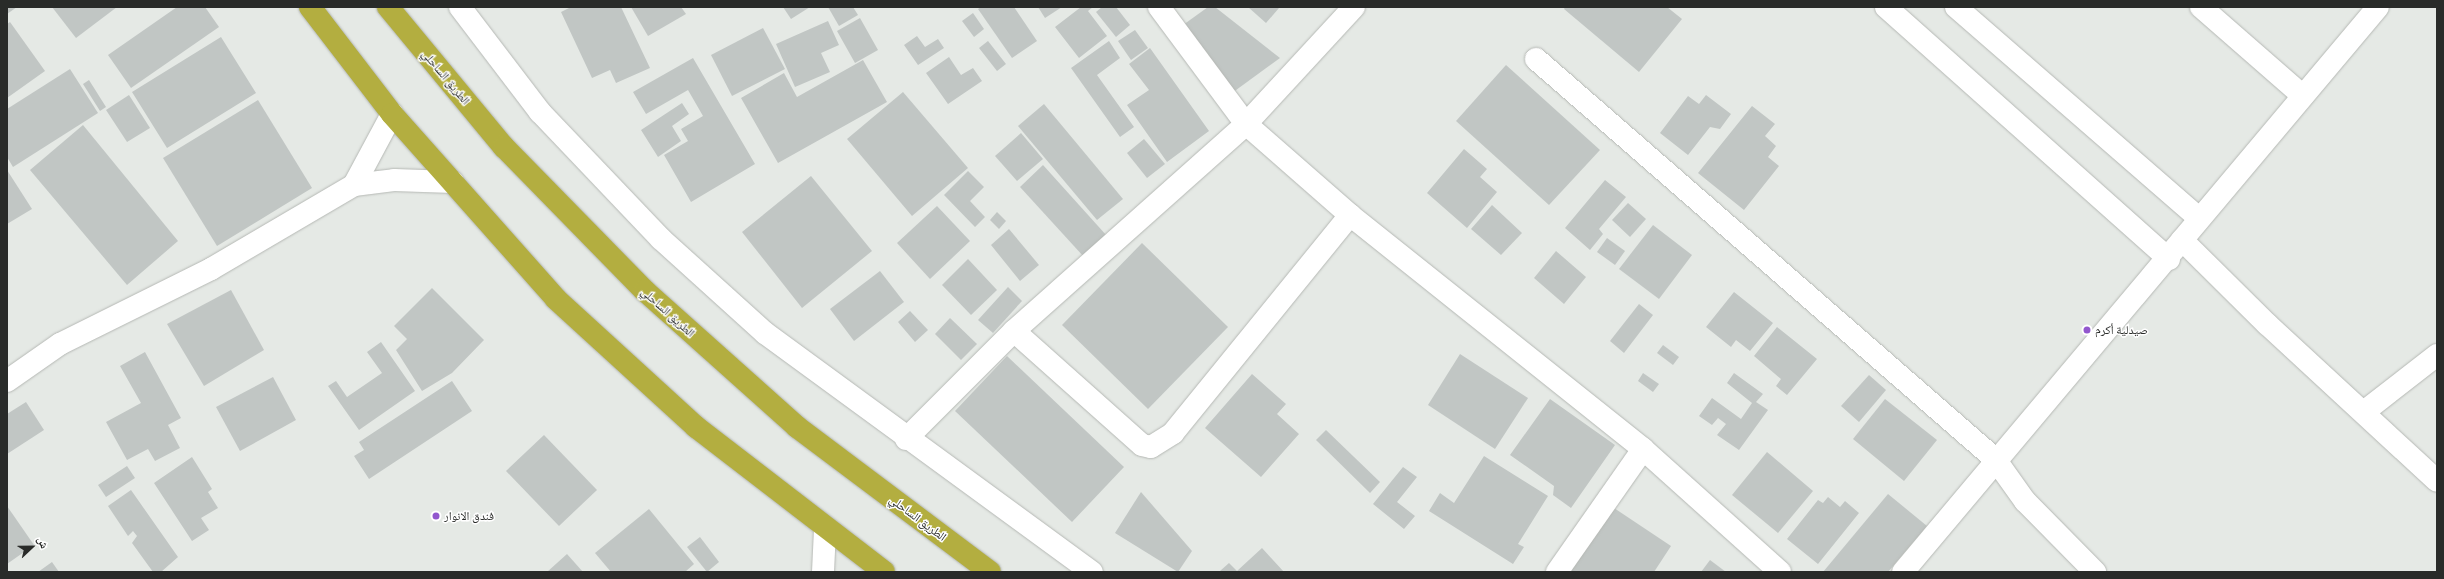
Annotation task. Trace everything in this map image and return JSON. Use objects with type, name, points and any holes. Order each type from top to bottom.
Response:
[{"type":"highway","points":[[310,7],[392,114],[556,299],[696,427],[825,530],[884,572]]},
{"type":"highway","name":"الطريق الساحلي","points":[[388,7],[504,147],[645,291],[797,427],[990,572]]},
{"type":"street","points":[[460,7],[540,112],[661,239],[765,333],[906,439],[1092,572]]},
{"type":"street","points":[[1159,7],[1246,124],[1350,215],[1643,449],[1780,572]]},
{"type":"street","points":[[906,439],[1014,331],[1246,124],[1354,7]]},
{"type":"street","points":[[1886,7],[2169,259]]},
{"type":"street","points":[[1956,7],[2199,218]]},
{"type":"street","points":[[2201,7],[2303,96]]},
{"type":"street","points":[[1903,572],[2093,342],[2169,259],[2199,218],[2378,7]]},
{"type":"street","points":[[1536,59],[1995,459],[2025,501],[2095,572]]},
{"type":"street","points":[[354,185],[392,114]]},
{"type":"street","points":[[7,381],[60,344],[211,269],[354,185],[394,180],[453,182]]},
{"type":"street","points":[[1014,331],[1142,445],[1151,447],[1173,433],[1350,215]]},
{"type":"street","points":[[2182,240],[2267,324],[2366,412],[2437,481]]},
{"type":"street","points":[[2366,412],[2437,355]]},
{"type":"street","points":[[1556,572],[1643,449]]},
{"type":"street","points":[[823,572],[825,530]]},
{"type":"building","points":[[7,7],[17,7],[7,14]]},
{"type":"building","points":[[52,7],[117,7],[76,38]]},
{"type":"building","points":[[177,7],[205,7],[219,27],[131,88],[108,55]]},
{"type":"building","points":[[571,7],[621,7],[650,68],[616,83],[610,70],[592,78],[561,12]]},
{"type":"building","points":[[631,7],[681,7],[686,14],[648,36]]},
{"type":"building","points":[[783,7],[810,7],[791,19]]},
{"type":"building","points":[[828,7],[853,7],[858,15],[839,26]]},
{"type":"building","points":[[981,7],[1014,7],[1037,41],[1012,58],[978,9]]},
{"type":"building","points":[[1038,7],[1062,7],[1045,18]]},
{"type":"building","points":[[1081,7],[1093,7],[1088,11],[1107,36],[1079,58],[1055,27]]},
{"type":"building","points":[[1102,7],[1116,7],[1130,25],[1116,37],[1096,12]]},
{"type":"building","points":[[1208,7],[1215,7],[1280,58],[1232,93],[1183,25]]},
{"type":"building","points":[[1248,7],[1278,7],[1279,8],[1266,23]]},
{"type":"building","points":[[1565,7],[1667,7],[1682,19],[1639,72],[1564,9]]},
{"type":"building","points":[[973,13],[984,29],[974,37],[962,21]]},
{"type":"building","points":[[860,18],[878,50],[855,63],[837,31]]},
{"type":"building","points":[[828,21],[839,45],[821,53],[830,72],[795,87],[776,44]]},
{"type":"building","points":[[10,22],[45,71],[7,98],[7,24]]},
{"type":"building","points":[[763,28],[785,69],[732,96],[711,55]]},
{"type":"building","points":[[1135,30],[1148,48],[1131,60],[1118,41]]},
{"type":"building","points":[[917,36],[925,47],[938,39],[944,48],[918,65],[904,45]]},
{"type":"building","points":[[221,37],[256,93],[167,148],[132,92]]},
{"type":"building","points":[[988,41],[1006,64],[997,71],[979,48]]},
{"type":"building","points":[[1109,41],[1120,58],[1097,75],[1134,127],[1120,137],[1071,68]]},
{"type":"building","points":[[1150,48],[1209,131],[1167,162],[1127,105],[1149,90],[1129,64]]},
{"type":"building","points":[[949,57],[961,75],[973,68],[982,81],[948,104],[926,73]]},
{"type":"building","points":[[693,58],[755,164],[691,202],[664,155],[688,141],[681,129],[703,116],[688,90],[646,114],[633,92]]},
{"type":"building","points":[[863,60],[887,102],[778,163],[741,98],[784,73],[797,97]]},
{"type":"building","points":[[1506,65],[1600,150],[1549,205],[1456,121]]},
{"type":"building","points":[[70,69],[98,113],[13,167],[7,157],[7,109]]},
{"type":"building","points":[[89,80],[106,107],[100,111],[83,84]]},
{"type":"building","points":[[903,92],[968,168],[912,216],[847,139]]},
{"type":"building","points":[[129,95],[150,128],[127,142],[106,110]]},
{"type":"building","points":[[1706,95],[1731,114],[1720,129],[1710,127],[1688,155],[1660,133],[1688,96],[1699,104]]},
{"type":"building","points":[[258,100],[312,188],[217,246],[163,158]]},
{"type":"building","points":[[682,103],[689,114],[672,126],[681,141],[658,157],[641,130]]},
{"type":"building","points":[[1044,104],[1123,199],[1097,220],[1018,126]]},
{"type":"building","points":[[1752,106],[1775,124],[1765,136],[1776,146],[1768,157],[1779,166],[1744,210],[1698,173]]},
{"type":"building","points":[[83,125],[178,241],[127,285],[30,170]]},
{"type":"building","points":[[1021,133],[1043,159],[1017,181],[995,156]]},
{"type":"building","points":[[1144,139],[1165,164],[1147,178],[1127,153]]},
{"type":"building","points":[[1464,149],[1487,169],[1480,177],[1497,192],[1467,228],[1427,193]]},
{"type":"building","points":[[1043,165],[1107,236],[1084,257],[1020,187]]},
{"type":"building","points":[[7,170],[32,209],[7,224]]},
{"type":"building","points":[[968,171],[984,187],[970,201],[985,217],[975,227],[944,195]]},
{"type":"building","points":[[811,176],[872,251],[802,308],[742,232]]},
{"type":"building","points":[[1605,180],[1626,197],[1599,229],[1603,234],[1590,250],[1565,228]]},
{"type":"building","points":[[1628,203],[1646,219],[1630,237],[1612,220]]},
{"type":"building","points":[[1492,205],[1522,233],[1501,255],[1471,229]]},
{"type":"building","points":[[937,206],[970,241],[930,279],[897,243]]},
{"type":"building","points":[[997,212],[1006,221],[999,229],[990,220]]},
{"type":"building","points":[[1653,225],[1692,255],[1659,299],[1619,269]]},
{"type":"building","points":[[1009,229],[1039,265],[1020,281],[991,245]]},
{"type":"building","points":[[1607,238],[1625,251],[1615,265],[1597,252]]},
{"type":"building","points":[[1142,243],[1228,327],[1148,409],[1062,325]]},
{"type":"building","points":[[1556,251],[1586,277],[1564,304],[1534,278]]},
{"type":"building","points":[[968,259],[997,290],[971,315],[942,285]]},
{"type":"building","points":[[880,271],[904,302],[854,341],[830,309]]},
{"type":"building","points":[[1008,287],[1022,301],[993,333],[978,320]]},
{"type":"building","points":[[432,288],[484,340],[452,373],[422,391],[396,350],[407,339],[394,326]]},
{"type":"building","points":[[231,290],[264,350],[204,386],[167,324]]},
{"type":"building","points":[[1734,292],[1773,323],[1750,351],[1736,340],[1731,347],[1706,327]]},
{"type":"building","points":[[1639,304],[1653,315],[1624,353],[1610,341]]},
{"type":"building","points":[[910,311],[928,330],[915,342],[898,322]]},
{"type":"building","points":[[950,318],[977,344],[961,360],[935,334]]},
{"type":"building","points":[[1777,327],[1817,359],[1787,395],[1776,386],[1781,379],[1754,356]]},
{"type":"building","points":[[381,342],[415,391],[359,430],[328,386],[336,381],[347,397],[382,373],[367,352]]},
{"type":"building","points":[[1663,345],[1679,357],[1673,365],[1657,353]]},
{"type":"building","points":[[145,352],[181,418],[168,425],[180,448],[155,461],[148,449],[127,460],[106,422],[141,403],[120,366]]},
{"type":"building","points":[[1460,354],[1528,398],[1495,449],[1428,405]]},
{"type":"building","points":[[1007,356],[1124,467],[1072,522],[955,411]]},
{"type":"building","points":[[1643,373],[1659,384],[1653,392],[1638,381]]},
{"type":"building","points":[[1734,373],[1763,394],[1756,402],[1768,410],[1739,450],[1717,435],[1726,424],[1718,418],[1712,425],[1699,416],[1712,398],[1741,419],[1752,403],[1727,383]]},
{"type":"building","points":[[1252,374],[1286,404],[1277,414],[1299,434],[1261,477],[1205,428]]},
{"type":"building","points":[[1869,375],[1886,390],[1859,422],[1841,406]]},
{"type":"building","points":[[273,377],[296,420],[240,451],[216,407]]},
{"type":"building","points":[[452,381],[472,411],[369,479],[354,456],[364,450],[359,442]]},
{"type":"building","points":[[1550,399],[1615,445],[1571,508],[1553,495],[1554,486],[1510,455]]},
{"type":"building","points":[[1885,399],[1937,440],[1904,481],[1853,439]]},
{"type":"building","points":[[26,402],[44,430],[7,454],[7,414]]},
{"type":"building","points":[[1326,430],[1380,482],[1370,493],[1316,440]]},
{"type":"building","points":[[544,435],[597,490],[559,526],[506,471]]},
{"type":"building","points":[[1767,452],[1813,491],[1778,533],[1732,495]]},
{"type":"building","points":[[1484,456],[1548,496],[1518,544],[1524,547],[1513,564],[1429,511],[1440,493],[1454,503]]},
{"type":"building","points":[[192,457],[212,489],[208,492],[218,508],[201,518],[209,530],[192,541],[154,483]]},
{"type":"building","points":[[127,466],[135,478],[106,497],[98,485]]},
{"type":"building","points":[[1403,467],[1417,477],[1397,502],[1415,516],[1404,529],[1373,504]]},
{"type":"building","points":[[131,490],[178,557],[161,572],[153,572],[132,543],[137,536],[133,531],[128,536],[108,506]]},
{"type":"building","points":[[1141,492],[1192,551],[1178,572],[1115,533]]},
{"type":"building","points":[[1888,494],[1927,526],[1888,572],[1823,572]]},
{"type":"building","points":[[1828,497],[1840,507],[1845,501],[1859,513],[1818,564],[1787,539],[1818,500],[1823,503]]},
{"type":"building","points":[[1608,504],[1671,546],[1654,572],[1563,572]]},
{"type":"building","points":[[7,506],[34,545],[7,564]]},
{"type":"building","points":[[649,509],[694,564],[685,572],[611,572],[595,553]]},
{"type":"building","points":[[700,537],[719,562],[707,572],[687,547]]},
{"type":"building","points":[[1262,548],[1284,572],[1220,571],[1229,563],[1237,571]]},
{"type":"building","points":[[567,554],[583,572],[547,572]]},
{"type":"building","points":[[1710,560],[1726,572],[1701,572]]},
{"type":"building","points":[[52,562],[59,572],[38,572]]},
{"type":"place","name":"صيدلية أكرم","points":[[2087,330]]},
{"type":"place","name":"فندق الانوار","points":[[436,516]]}]
